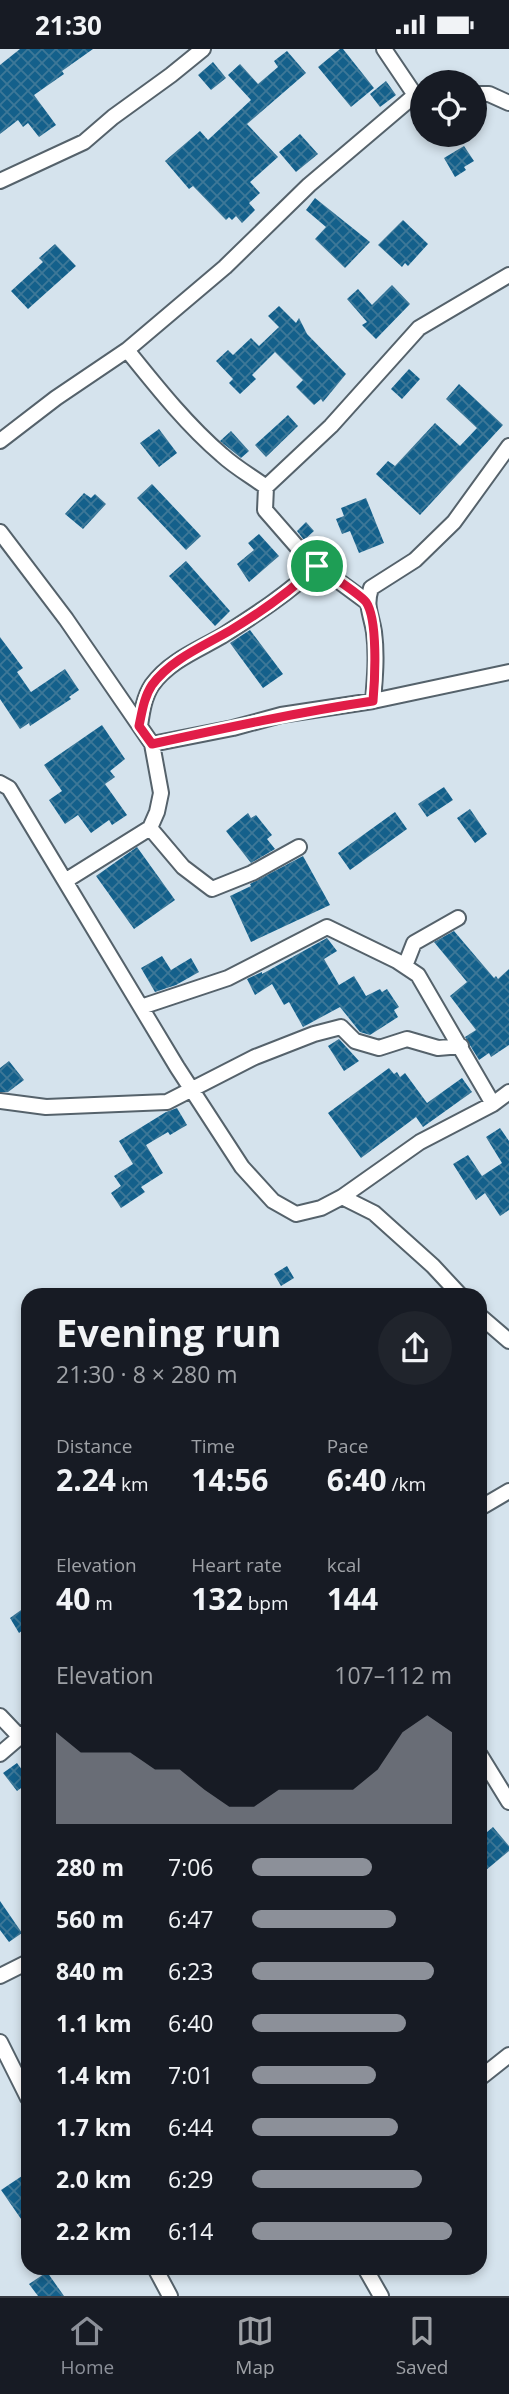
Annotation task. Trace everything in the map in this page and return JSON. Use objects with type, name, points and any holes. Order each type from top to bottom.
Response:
[{"type":"street","points":[[0,181],[84,142],[203,49]]},
{"type":"street","points":[[384,49],[410,84]]},
{"type":"street","points":[[487,94],[509,103]]},
{"type":"street","points":[[0,441],[56,398],[127,350],[225,267],[309,185],[410,102]]},
{"type":"street","points":[[367,602],[317,566],[285,536],[265,510],[266,487],[331,426],[419,328],[509,275]]},
{"type":"street","points":[[127,350],[163,394],[223,456],[266,487]]},
{"type":"street","points":[[373,701],[374,631],[367,602],[371,588],[415,560],[454,522],[509,446]]},
{"type":"street","points":[[0,532],[66,619],[152,744],[162,793],[150,828],[65,881]]},
{"type":"street","points":[[139,726],[151,686],[170,666],[240,624],[300,582],[317,566]]},
{"type":"street","points":[[152,744],[233,728],[281,715],[373,701],[509,672]]},
{"type":"street","points":[[0,783],[9,788],[141,1007],[242,1167],[273,1202],[296,1213],[321,1208],[342,1197],[420,1142],[493,1104],[509,1092]]},
{"type":"street","points":[[150,828],[183,867],[212,889],[252,873],[299,847]]},
{"type":"street","points":[[405,966],[414,943],[458,918]]},
{"type":"street","points":[[141,1007],[228,978],[327,926],[418,975],[493,1104]]},
{"type":"street","points":[[0,1101],[46,1107],[167,1101],[256,1057],[314,1034],[341,1027],[355,1041],[379,1048],[407,1039],[438,1048],[461,1046]]},
{"type":"street","points":[[342,1197],[374,1213],[453,1288]]},
{"type":"street","points":[[487,1322],[509,1341]]},
{"type":"street","points":[[487,1504],[509,1491]]},
{"type":"street","points":[[0,1716],[21,1732]]},
{"type":"street","points":[[0,1754],[21,1735]]},
{"type":"street","points":[[487,1766],[509,1802]]},
{"type":"street","points":[[0,1976],[21,1966]]},
{"type":"street","points":[[0,2042],[21,2084]]},
{"type":"street","points":[[487,2067],[509,2055]]},
{"type":"street","points":[[159,2275],[170,2296]]},
{"type":"street","points":[[369,2275],[381,2296]]},
{"type":"building","points":[[20,49],[93,49],[34,95],[56,125],[39,137],[28,123],[23,127],[18,120],[0,134],[0,65]]},
{"type":"building","points":[[343,49],[374,88],[351,107],[318,67]]},
{"type":"building","points":[[287,51],[306,73],[247,124],[278,157],[250,182],[260,193],[249,203],[255,210],[242,223],[236,216],[232,220],[229,217],[226,220],[193,186],[189,189],[165,161],[200,131],[208,140],[251,100],[228,75],[240,64],[258,84],[278,67],[274,61]]},
{"type":"building","points":[[213,62],[226,78],[211,90],[198,75]]},
{"type":"building","points":[[386,81],[396,95],[380,107],[370,94]]},
{"type":"building","points":[[300,134],[318,154],[296,172],[279,152]]},
{"type":"building","points":[[465,147],[474,161],[455,177],[444,158]]},
{"type":"building","points":[[315,198],[370,242],[345,268],[315,239],[326,227],[306,210]]},
{"type":"building","points":[[403,220],[428,244],[408,266],[405,263],[402,267],[378,245]]},
{"type":"building","points":[[55,244],[76,266],[28,309],[11,291],[43,262],[39,258]]},
{"type":"building","points":[[392,285],[410,304],[376,339],[362,325],[367,322],[347,299],[358,289],[372,305]]},
{"type":"building","points":[[279,306],[296,323],[299,318],[307,334],[346,374],[323,402],[321,399],[314,405],[296,387],[303,380],[275,352],[252,375],[256,379],[240,394],[229,383],[233,379],[216,361],[228,350],[233,355],[251,338],[259,346],[279,327],[268,316]]},
{"type":"building","points":[[409,369],[420,379],[402,399],[391,389]]},
{"type":"building","points":[[459,384],[503,425],[420,515],[376,474],[388,461],[395,466],[435,423],[460,446],[477,428],[446,399]]},
{"type":"building","points":[[288,415],[298,426],[266,457],[255,445]]},
{"type":"building","points":[[159,429],[177,453],[159,467],[140,443]]},
{"type":"building","points":[[231,431],[249,451],[241,458],[220,441]]},
{"type":"building","points":[[152,484],[201,536],[186,550],[137,498]]},
{"type":"building","points":[[84,493],[91,498],[95,494],[106,504],[83,529],[65,514]]},
{"type":"building","points":[[366,498],[384,543],[359,553],[350,531],[342,534],[336,519],[344,516],[341,508]]},
{"type":"building","points":[[306,522],[314,531],[304,540],[297,531]]},
{"type":"building","points":[[259,534],[279,556],[249,582],[237,564],[254,550],[248,543]]},
{"type":"building","points":[[186,561],[230,611],[215,626],[169,576]]},
{"type":"building","points":[[250,630],[283,674],[263,688],[230,643]]},
{"type":"building","points":[[0,637],[23,668],[17,672],[31,692],[65,669],[79,690],[69,697],[71,699],[30,726],[29,723],[20,729],[0,699]]},
{"type":"building","points":[[102,725],[125,759],[110,771],[115,777],[105,784],[127,815],[112,825],[109,820],[91,833],[78,815],[65,824],[49,800],[62,791],[44,765]]},
{"type":"building","points":[[444,787],[453,800],[427,817],[418,804]]},
{"type":"building","points":[[470,809],[487,834],[475,843],[457,818]]},
{"type":"building","points":[[395,812],[407,829],[350,870],[338,853]]},
{"type":"building","points":[[248,813],[251,818],[256,815],[272,835],[267,839],[275,849],[251,863],[226,831]]},
{"type":"building","points":[[137,847],[175,900],[134,929],[96,876]]},
{"type":"building","points":[[303,856],[330,905],[251,942],[230,896]]},
{"type":"building","points":[[454,931],[494,978],[496,976],[498,979],[509,969],[509,1045],[491,1057],[489,1053],[479,1060],[465,1037],[476,1030],[450,996],[467,982],[434,942]]},
{"type":"building","points":[[327,938],[337,951],[324,959],[339,985],[354,976],[366,996],[380,989],[382,992],[387,989],[399,1007],[394,1010],[398,1017],[370,1035],[360,1032],[340,1007],[303,1027],[289,1002],[284,1005],[272,984],[255,995],[247,979],[262,974]]},
{"type":"building","points":[[162,956],[171,970],[191,958],[199,972],[176,985],[155,992],[141,968]]},
{"type":"building","points":[[339,1039],[359,1061],[344,1071],[328,1046]]},
{"type":"building","points":[[9,1061],[24,1080],[8,1092],[0,1092],[0,1068]]},
{"type":"building","points":[[389,1068],[400,1077],[405,1073],[427,1103],[462,1078],[472,1092],[423,1127],[416,1117],[361,1158],[328,1113]]},
{"type":"building","points":[[177,1108],[187,1125],[146,1145],[163,1173],[141,1187],[145,1192],[121,1208],[111,1193],[121,1186],[114,1176],[133,1164],[119,1141]]},
{"type":"building","points":[[500,1128],[509,1141],[509,1210],[500,1216],[485,1193],[476,1200],[453,1164],[468,1155],[482,1176],[502,1163],[486,1137]]},
{"type":"building","points":[[287,1266],[294,1278],[281,1286],[274,1274]]},
{"type":"building","points":[[21,1610],[19,1633],[10,1618]]},
{"type":"building","points":[[17,1763],[21,1768],[21,1788],[17,1791],[3,1773]]},
{"type":"building","points":[[493,1827],[509,1846],[509,1851],[487,1869],[487,1832]]},
{"type":"building","points":[[0,1901],[21,1934],[9,1942],[0,1930]]},
{"type":"building","points":[[21,2177],[21,2219],[1,2190]]},
{"type":"building","points":[[42,2275],[49,2275],[64,2296],[38,2296],[29,2284]]},
{"type":"route","points":[[317,566],[367,602],[374,631],[373,701],[281,715],[233,728],[152,744],[139,726],[151,686],[170,666],[240,624],[300,582],[317,566]]}]
